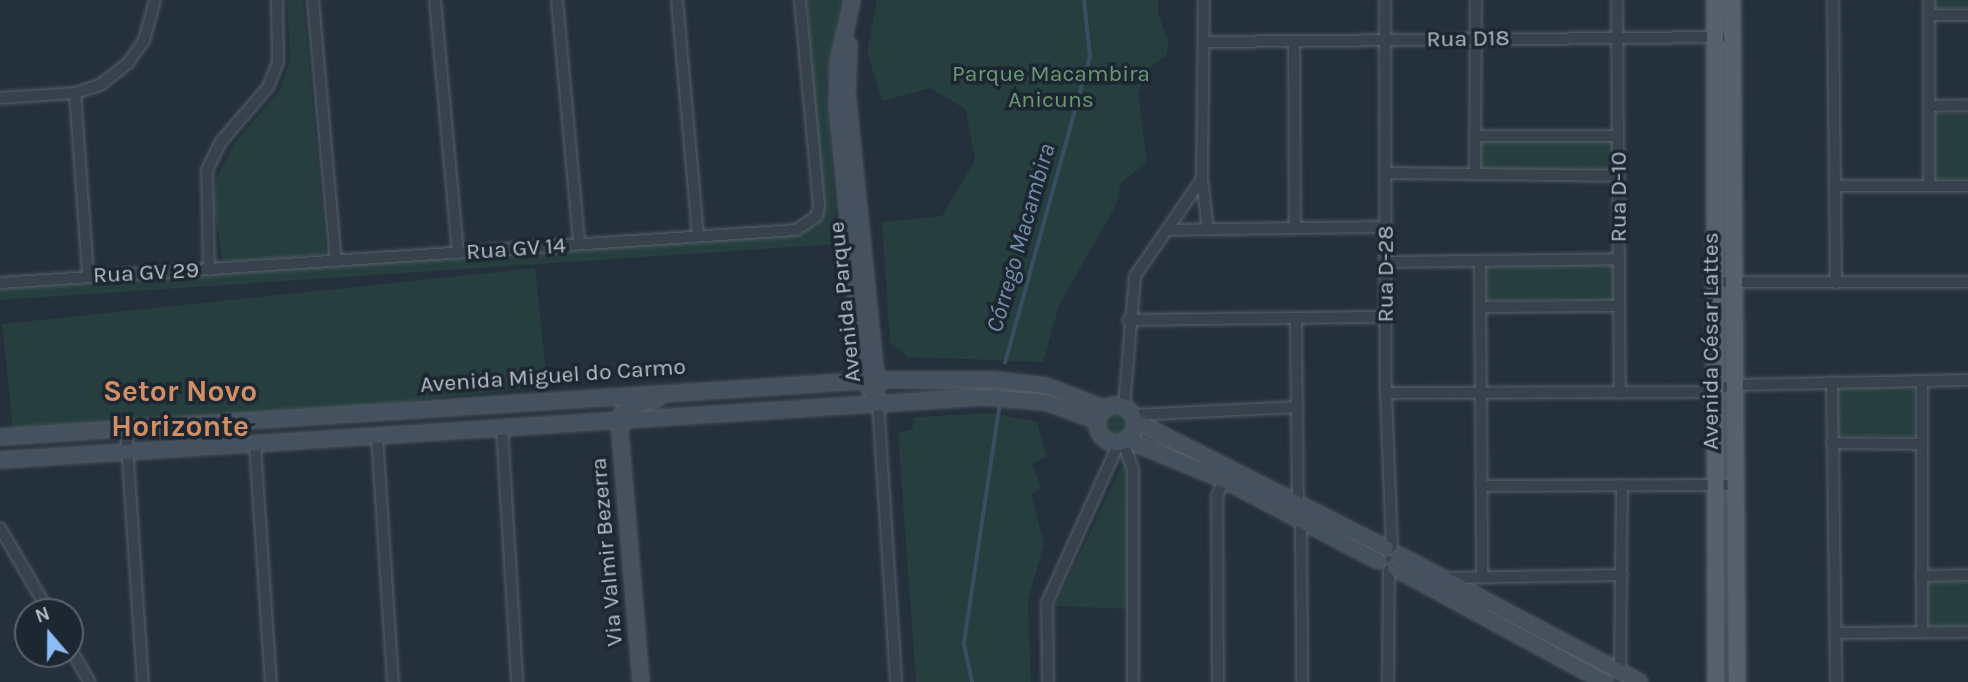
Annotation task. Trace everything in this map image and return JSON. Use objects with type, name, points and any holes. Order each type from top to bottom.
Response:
[{"type":"main road","name":"Avenida Parque","points":[[852,0],[838,63],[837,106],[870,380],[878,402]]},
{"type":"main road","name":"Avenida Parque","points":[[862,0],[848,53],[847,93],[870,380]]},
{"type":"main road","name":"Avenida César Lattes","points":[[1715,0],[1716,682]]},
{"type":"main road","name":"Avenida César Lattes","points":[[1732,0],[1737,682]]},
{"type":"main road","name":"Avenida Miguel do Carmo","points":[[0,437],[705,388],[870,380],[993,380],[1033,385],[1101,415]]},
{"type":"main road","points":[[619,419],[635,404],[705,388]]},
{"type":"main road","name":"Avenida Miguel do Carmo","points":[[0,460],[878,402],[1001,397],[1046,402],[1101,415]]},
{"type":"main road","points":[[1123,442],[1131,414]]},
{"type":"main road","points":[[1605,682],[1390,559],[1298,500],[1131,414],[1101,415],[1102,437],[1123,442],[1224,480],[1301,520],[1390,559],[1444,578],[1640,682]]},
{"type":"main road","name":"Via Valmir Bezerra","points":[[619,419],[641,682]]},
{"type":"street","points":[[0,98],[75,93],[100,85],[128,63],[144,40],[155,0]]},
{"type":"street","name":"Rua GV 29","points":[[0,283],[209,270],[207,170],[220,143],[268,87],[278,62],[277,0]]},
{"type":"street","points":[[313,0],[336,261]]},
{"type":"street","points":[[435,0],[458,253]]},
{"type":"street","points":[[557,0],[579,244]]},
{"type":"street","points":[[677,0],[698,236]]},
{"type":"street","name":"Rua GV 14","points":[[209,270],[796,230],[817,216],[800,0]]},
{"type":"street","points":[[1203,0],[1202,179],[1208,229]]},
{"type":"street","name":"Rua D-28","points":[[1385,0],[1386,393],[1390,559],[1388,682]]},
{"type":"street","points":[[1475,174],[1476,0]]},
{"type":"street","name":"Rua D-10","points":[[1617,0],[1620,393]]},
{"type":"street","points":[[1833,0],[1836,283]]},
{"type":"street","points":[[1929,0],[1929,186]]},
{"type":"street","points":[[1929,15],[1968,15]]},
{"type":"street","name":"Rua D18","points":[[1204,42],[1732,36]]},
{"type":"street","points":[[1294,41],[1295,227]]},
{"type":"street","points":[[75,93],[88,276]]},
{"type":"street","points":[[1929,106],[1968,105]]},
{"type":"street","points":[[1475,136],[1618,136]]},
{"type":"street","points":[[1386,173],[1618,176]]},
{"type":"street","points":[[1202,179],[1135,275],[1128,320],[1131,414],[1298,407]]},
{"type":"street","points":[[1835,186],[1968,186]]},
{"type":"street","points":[[1167,230],[1386,227]]},
{"type":"street","points":[[1386,261],[1619,260]]},
{"type":"street","points":[[1480,261],[1482,575]]},
{"type":"street","points":[[1717,282],[1968,282]]},
{"type":"street","points":[[1480,307],[1619,306]]},
{"type":"street","points":[[1128,320],[1387,317]]},
{"type":"street","points":[[1296,318],[1298,500]]},
{"type":"street","points":[[1386,393],[1704,393],[1735,384],[1968,380]]},
{"type":"street","points":[[1922,381],[1922,632]]},
{"type":"street","points":[[1832,382],[1836,682]]},
{"type":"street","points":[[878,402],[896,682]]},
{"type":"street","points":[[502,427],[517,682]]},
{"type":"street","points":[[126,428],[143,682]]},
{"type":"street","points":[[377,435],[393,682]]},
{"type":"street","points":[[1048,682],[1047,603],[1123,442]]},
{"type":"street","points":[[1123,442],[1133,469],[1133,682]]},
{"type":"street","points":[[1832,443],[1921,444]]},
{"type":"street","points":[[255,444],[271,682]]},
{"type":"street","points":[[1218,682],[1217,496],[1224,480]]},
{"type":"street","points":[[1620,671],[1622,485]]},
{"type":"street","points":[[1481,486],[1734,485]]},
{"type":"street","points":[[1301,520],[1302,682]]},
{"type":"street","points":[[0,528],[41,598]]},
{"type":"street","points":[[1444,578],[1482,575],[1622,575]]},
{"type":"street","points":[[1921,576],[1968,575]]},
{"type":"street","points":[[1835,633],[1968,632]]},
{"type":"green space","points":[[287,0],[303,0],[326,254],[223,262],[214,209],[216,179],[235,142],[280,90],[290,61]]},
{"type":"green space","points":[[807,0],[841,0],[826,86],[838,244],[0,300],[0,289],[803,234],[822,213]]},
{"type":"green space","name":"Parque Macambira Anicuns","points":[[877,0],[1158,0],[1158,13],[1169,44],[1166,56],[1146,70],[1138,94],[1147,162],[1121,183],[1115,207],[1059,305],[1043,362],[908,357],[890,342],[882,222],[942,216],[975,160],[966,110],[931,88],[882,101],[867,51]]},
{"type":"green space","points":[[1934,0],[1968,0],[1968,8],[1934,8]]},
{"type":"green space","points":[[1935,113],[1968,113],[1968,179],[1935,179]]},
{"type":"green space","points":[[1478,138],[1616,138],[1616,171],[1478,171]]},
{"type":"green space","points":[[1484,263],[1615,263],[1615,300],[1484,300]]},
{"type":"green space","points":[[535,268],[547,386],[14,442],[2,324]]},
{"type":"green space","points":[[1837,387],[1915,387],[1915,436],[1837,436]]},
{"type":"green space","points":[[1117,411],[1126,415],[1130,424],[1126,433],[1117,437],[1108,433],[1104,424],[1108,415]]},
{"type":"green space","points":[[992,413],[1037,422],[1047,457],[1032,463],[1041,488],[1031,494],[1044,543],[1028,600],[1031,682],[916,682],[898,433],[912,429],[915,417]]},
{"type":"green space","points":[[1126,457],[1128,609],[1055,606]]},
{"type":"green space","points":[[1926,581],[1968,581],[1968,627],[1926,627]]},
{"type":"waterway","name":"Córrego Macambira","points":[[1005,363],[1090,57],[1084,0]]},
{"type":"waterway","name":"Córrego Macambira","points":[[972,682],[964,643],[999,409]]},
{"type":"district","name":"Setor Novo Horizonte","points":[[180,408]]}]
